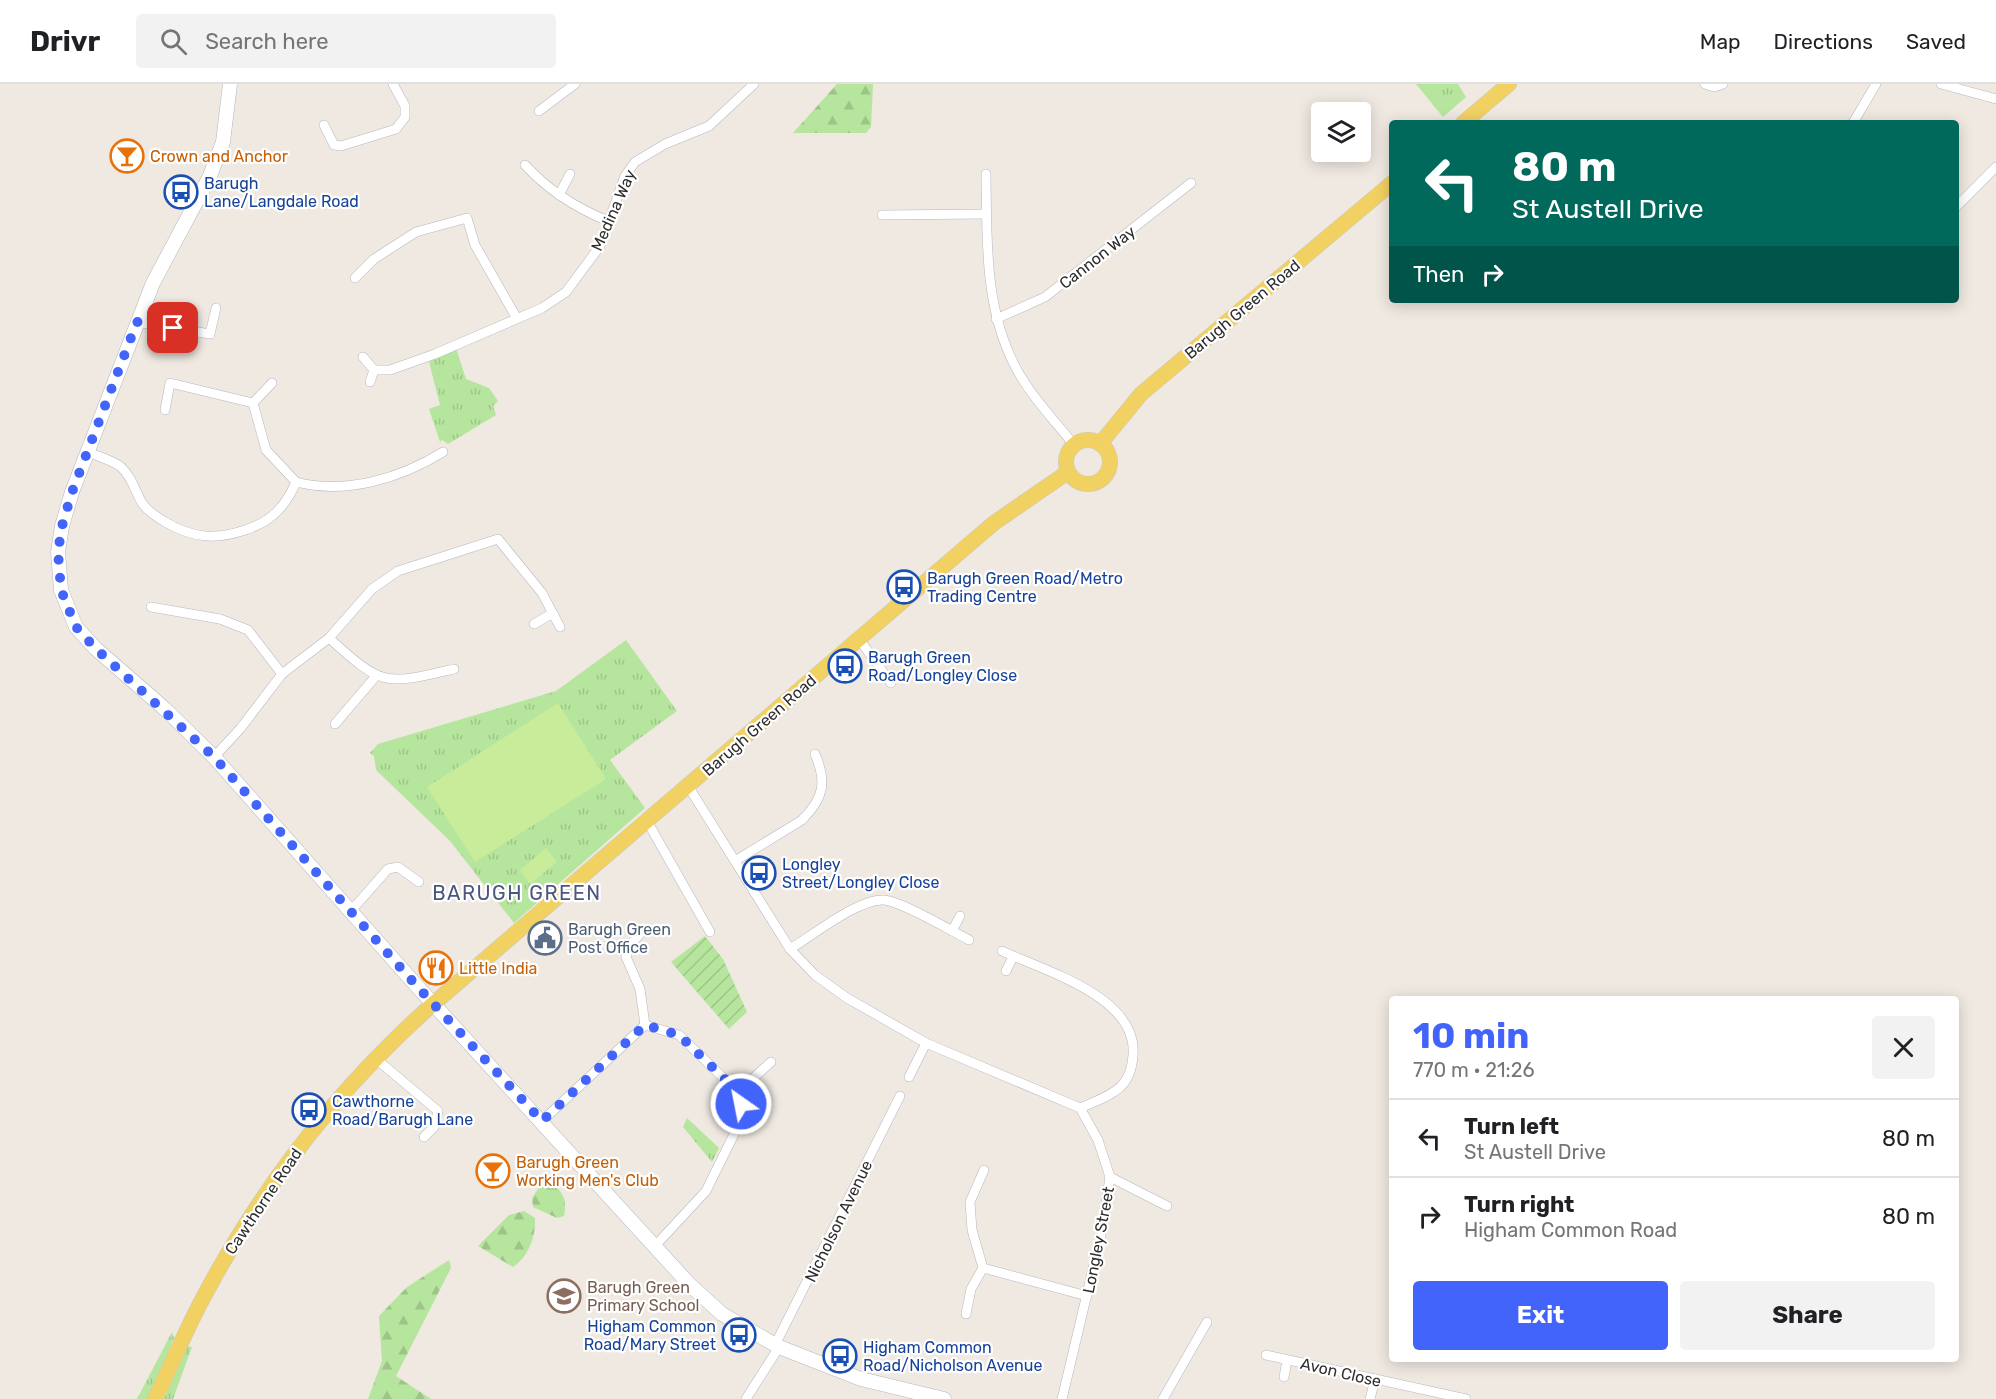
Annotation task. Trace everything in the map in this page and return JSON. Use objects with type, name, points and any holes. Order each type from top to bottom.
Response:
[{"type":"main road","points":[[230,84],[223,142],[210,176],[153,283],[72,492],[61,535],[59,562],[61,590],[76,627],[95,648],[214,757],[433,1004],[689,1284],[722,1314],[777,1346],[861,1379],[942,1399]]},
{"type":"main road","points":[[1467,120],[1509,84]]},
{"type":"main road","name":"Barugh Green Road","points":[[1100,444],[1141,393],[1389,186]]},
{"type":"main road","points":[[1089,440],[1100,444],[1108,454],[1108,468],[1100,479],[1083,483],[1068,472],[1066,459],[1074,445],[1089,440]]},
{"type":"main road","name":"Barugh Green Road","points":[[433,1004],[994,523],[1068,472]]},
{"type":"main road","name":"Cawthorne Road","points":[[155,1399],[201,1301],[237,1237],[319,1120],[375,1058],[433,1004]]},
{"type":"street","points":[[324,124],[330,140],[334,145],[341,146],[396,129],[405,117],[405,106],[393,84]]},
{"type":"street","points":[[539,111],[575,84]]},
{"type":"street","name":"Medina Way","points":[[374,370],[390,370],[427,357],[516,317],[542,308],[566,292],[600,246],[625,176],[635,162],[665,144],[709,126],[754,84]]},
{"type":"street","points":[[1705,84],[1714,87],[1723,84]]},
{"type":"street","points":[[1855,120],[1876,84]]},
{"type":"street","points":[[1941,84],[1996,99]]},
{"type":"street","points":[[525,165],[576,208],[608,221]]},
{"type":"street","points":[[1959,204],[1996,167]]},
{"type":"street","points":[[559,195],[570,174]]},
{"type":"street","points":[[986,174],[989,274],[996,319],[1016,368],[1074,445]]},
{"type":"street","name":"Cannon Way","points":[[996,319],[1045,297],[1191,183]]},
{"type":"street","points":[[882,215],[986,214]]},
{"type":"street","points":[[355,278],[375,259],[416,232],[467,218],[475,245],[516,317]]},
{"type":"street","points":[[137,322],[210,333],[216,308]]},
{"type":"street","points":[[363,357],[374,370],[370,382]]},
{"type":"street","points":[[159,381],[253,403]]},
{"type":"street","points":[[165,410],[170,383]]},
{"type":"street","points":[[253,403],[272,383]]},
{"type":"street","points":[[253,403],[266,450],[297,482],[316,487],[341,488],[400,473],[444,452]]},
{"type":"street","points":[[88,452],[122,468],[143,505],[154,516],[180,531],[202,537],[227,537],[250,529],[278,513],[297,482]]},
{"type":"street","points":[[214,757],[240,729],[282,674],[329,638],[372,589],[398,571],[498,539],[542,593],[560,627]]},
{"type":"street","points":[[151,607],[220,619],[248,630],[282,674]]},
{"type":"street","points":[[534,624],[553,613]]},
{"type":"street","points":[[329,638],[365,670],[376,676],[393,680],[411,679],[454,669]]},
{"type":"street","points":[[859,639],[891,683]]},
{"type":"street","points":[[334,724],[376,676]]},
{"type":"street","points":[[735,861],[802,820],[809,812],[823,782],[823,772],[815,754]]},
{"type":"street","points":[[688,786],[790,949],[814,975],[847,998],[926,1043],[1080,1108],[1116,1092],[1127,1082],[1134,1045],[1130,1028],[1118,1011],[1102,997],[1002,951]]},
{"type":"street","points":[[647,821],[710,932]]},
{"type":"street","points":[[350,912],[388,869],[398,867],[419,882]]},
{"type":"street","points":[[790,949],[858,907],[877,900],[894,903],[969,940]]},
{"type":"street","points":[[952,932],[960,916]]},
{"type":"street","points":[[640,934],[630,945],[626,957],[640,989],[645,1025]]},
{"type":"street","points":[[1006,971],[1013,957]]},
{"type":"street","points":[[645,1025],[679,1035],[738,1092],[741,1120],[706,1191],[655,1246]]},
{"type":"street","points":[[542,1121],[645,1025]]},
{"type":"street","points":[[909,1077],[926,1043]]},
{"type":"street","points":[[375,1058],[438,1111],[434,1127],[424,1137]]},
{"type":"street","points":[[738,1092],[771,1062]]},
{"type":"street","name":"Nicholson Avenue","points":[[746,1399],[777,1346],[900,1096]]},
{"type":"street","name":"Longley Street","points":[[1062,1399],[1101,1235],[1110,1177],[1098,1140],[1080,1108]]},
{"type":"street","points":[[966,1314],[971,1288],[983,1268],[972,1230],[970,1202],[984,1170]]},
{"type":"street","points":[[1110,1177],[1167,1206]]},
{"type":"street","points":[[983,1268],[1087,1296]]},
{"type":"street","points":[[1163,1399],[1207,1322]]},
{"type":"street","name":"Avon Close","points":[[1266,1355],[1466,1399]]},
{"type":"street","name":"Avon Close","points":[[1284,1377],[1287,1360]]},
{"type":"street","points":[[1370,1399],[1375,1379]]},
{"type":"green space","points":[[837,84],[873,84],[871,127],[866,133],[793,133]]},
{"type":"green space","points":[[1416,84],[1458,84],[1466,97],[1443,117]]},
{"type":"green space","points":[[456,348],[466,379],[489,388],[498,401],[493,406],[496,415],[448,444],[442,440],[440,442],[429,409],[440,405],[429,362]]},
{"type":"green space","points":[[626,640],[677,711],[610,760],[645,808],[514,923],[450,841],[376,770],[374,756],[370,753],[378,744],[556,691]]},
{"type":"green space","points":[[558,703],[606,779],[475,862],[427,787]]},
{"type":"green space","points":[[546,848],[557,862],[530,884],[520,870]]},
{"type":"green space","points":[[705,936],[723,959],[747,1012],[729,1029],[671,962]]},
{"type":"green space","points":[[687,1118],[719,1148],[712,1162],[683,1127]]},
{"type":"green space","points":[[542,1183],[552,1183],[562,1194],[565,1202],[564,1216],[557,1218],[533,1207],[532,1198]]},
{"type":"green space","points":[[524,1211],[535,1218],[534,1232],[527,1252],[513,1267],[478,1246],[509,1215]]},
{"type":"green space","points":[[449,1260],[451,1268],[396,1376],[431,1399],[368,1399],[382,1361],[379,1316],[407,1287]]},
{"type":"green space","points":[[172,1332],[174,1338],[149,1399],[137,1399]]},
{"type":"green space","points":[[187,1346],[192,1347],[173,1399],[164,1399]]},
{"type":"place","name":"Crown and Anchor","points":[[127,156]]},
{"type":"place","name":"Barugh Lane/Langdale Road","points":[[181,192]]},
{"type":"place","name":"Barugh Green Road/Metro Trading Centre","points":[[904,587]]},
{"type":"place","name":"Barugh Green Road/Longley Close","points":[[845,666]]},
{"type":"place","name":"Longley Street/Longley Close","points":[[759,873]]},
{"type":"place","name":"Barugh Green Post Office","points":[[545,938]]},
{"type":"place","name":"Little India","points":[[436,968]]},
{"type":"place","name":"Cawthorne Road/Barugh Lane","points":[[309,1110]]},
{"type":"place","name":"Barugh Green Working Men's Club","points":[[493,1171]]},
{"type":"place","name":"Barugh Green Primary School","points":[[564,1296]]},
{"type":"place","name":"Higham Common Road/Mary Street","points":[[739,1335]]},
{"type":"place","name":"Higham Common Road/Nicholson Avenue","points":[[840,1356]]},
{"type":"district","name":"BARUGH GREEN","points":[[517,893]]},
{"type":"route","points":[[173,328],[137,322],[113,390],[72,492],[62,526],[58,552],[61,590],[76,627],[95,648],[165,709],[214,757],[415,984],[542,1121],[645,1025],[679,1035],[738,1092],[741,1104]]}]
